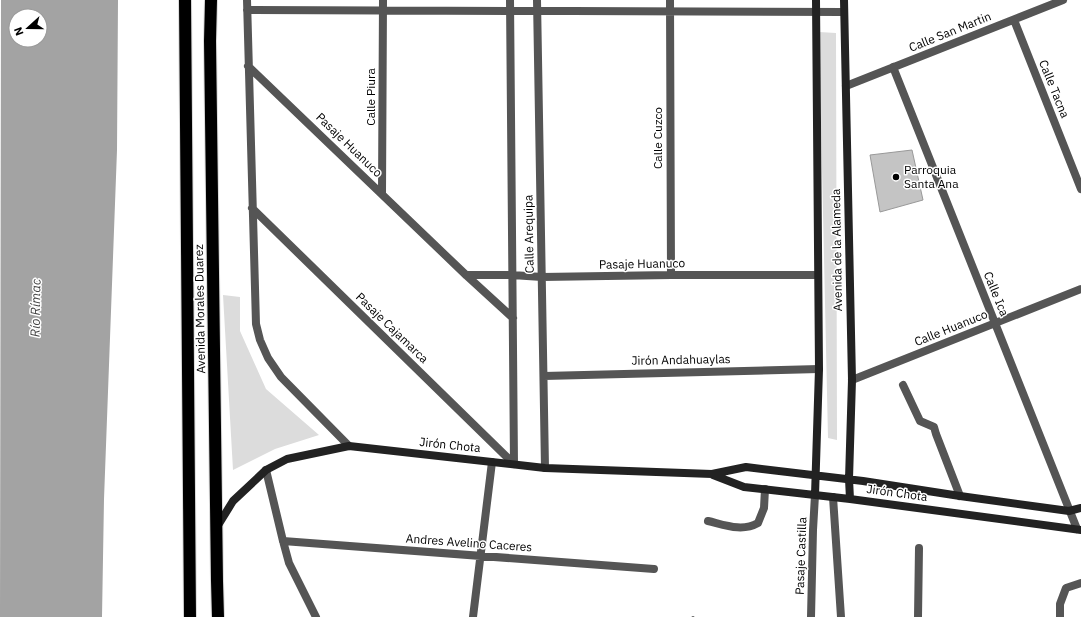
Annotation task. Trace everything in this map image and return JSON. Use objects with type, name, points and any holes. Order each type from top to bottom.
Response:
[{"type":"highway","name":"Avenida Morales Duarez","points":[[185,0],[190,617]]},
{"type":"highway","name":"Avenida Morales Duarez","points":[[211,0],[218,617]]},
{"type":"street","points":[[247,0],[256,324],[260,340],[268,358],[281,377],[349,446]]},
{"type":"street","name":"Calle Piura","points":[[382,194],[383,0]]},
{"type":"street","name":"Calle Arequipa","points":[[510,0],[514,464]]},
{"type":"street","name":"Calle Arequipa","points":[[538,0],[545,468]]},
{"type":"street","name":"Calle Cuzco","points":[[670,0],[671,275]]},
{"type":"street","name":"Avenida de la Alameda","points":[[815,495],[818,368],[816,0]]},
{"type":"street","name":"Avenida de la Alameda","points":[[844,0],[852,380],[849,479],[850,499]]},
{"type":"street","name":"Calle San Martin","points":[[846,86],[1063,0]]},
{"type":"street","points":[[247,10],[844,12]]},
{"type":"street","name":"Calle Tacna","points":[[1014,20],[1081,189]]},
{"type":"street","name":"Pasaje Huanuco","points":[[248,66],[466,275],[513,318]]},
{"type":"street","name":"Calle Ica","points":[[893,67],[1070,511],[1079,530]]},
{"type":"street","name":"Pasaje Cajamarca","points":[[252,208],[514,464]]},
{"type":"street","name":"Pasaje Huanuco","points":[[466,275],[512,275],[542,277],[818,275]]},
{"type":"street","name":"Calle Huanuco","points":[[852,380],[1081,289]]},
{"type":"street","name":"Jirón Andahuaylas","points":[[544,376],[818,368]]},
{"type":"street","points":[[903,385],[920,421],[934,427],[960,496]]},
{"type":"street","name":"Jirón Chota","points":[[216,528],[234,501],[266,470],[287,459],[349,446],[545,468],[712,474],[746,467],[849,479],[1070,511],[1081,507]]},
{"type":"street","points":[[472,617],[492,462]]},
{"type":"street","points":[[266,470],[289,563],[316,617]]},
{"type":"street","name":"Jirón Chota","points":[[712,474],[744,487],[850,499],[1079,530]]},
{"type":"street","points":[[708,521],[740,528],[752,526],[758,523],[764,508],[765,489]]},
{"type":"street","name":"Pasaje Castilla","points":[[811,617],[815,495]]},
{"type":"street","points":[[833,497],[841,617]]},
{"type":"street","name":"Andres Avelino Caceres","points":[[283,541],[654,569]]},
{"type":"street","points":[[918,617],[919,548]]},
{"type":"street","points":[[1060,617],[1060,604],[1066,588],[1081,583]]},
{"type":"shaded area","points":[[819,32],[836,33],[837,440],[828,438]]},
{"type":"shaded area","points":[[223,295],[240,297],[240,331],[266,389],[319,435],[275,449],[233,470]]},
{"type":"water","name":"Río Rímac","points":[[1,0],[118,0],[117,150],[104,499],[102,617],[0,617]]},
{"type":"building","name":"Parroquia Santa Ana","points":[[912,150],[923,200],[880,212],[870,155]]},
{"type":"place","name":"Parroquia Santa Ana","points":[[896,177]]}]
